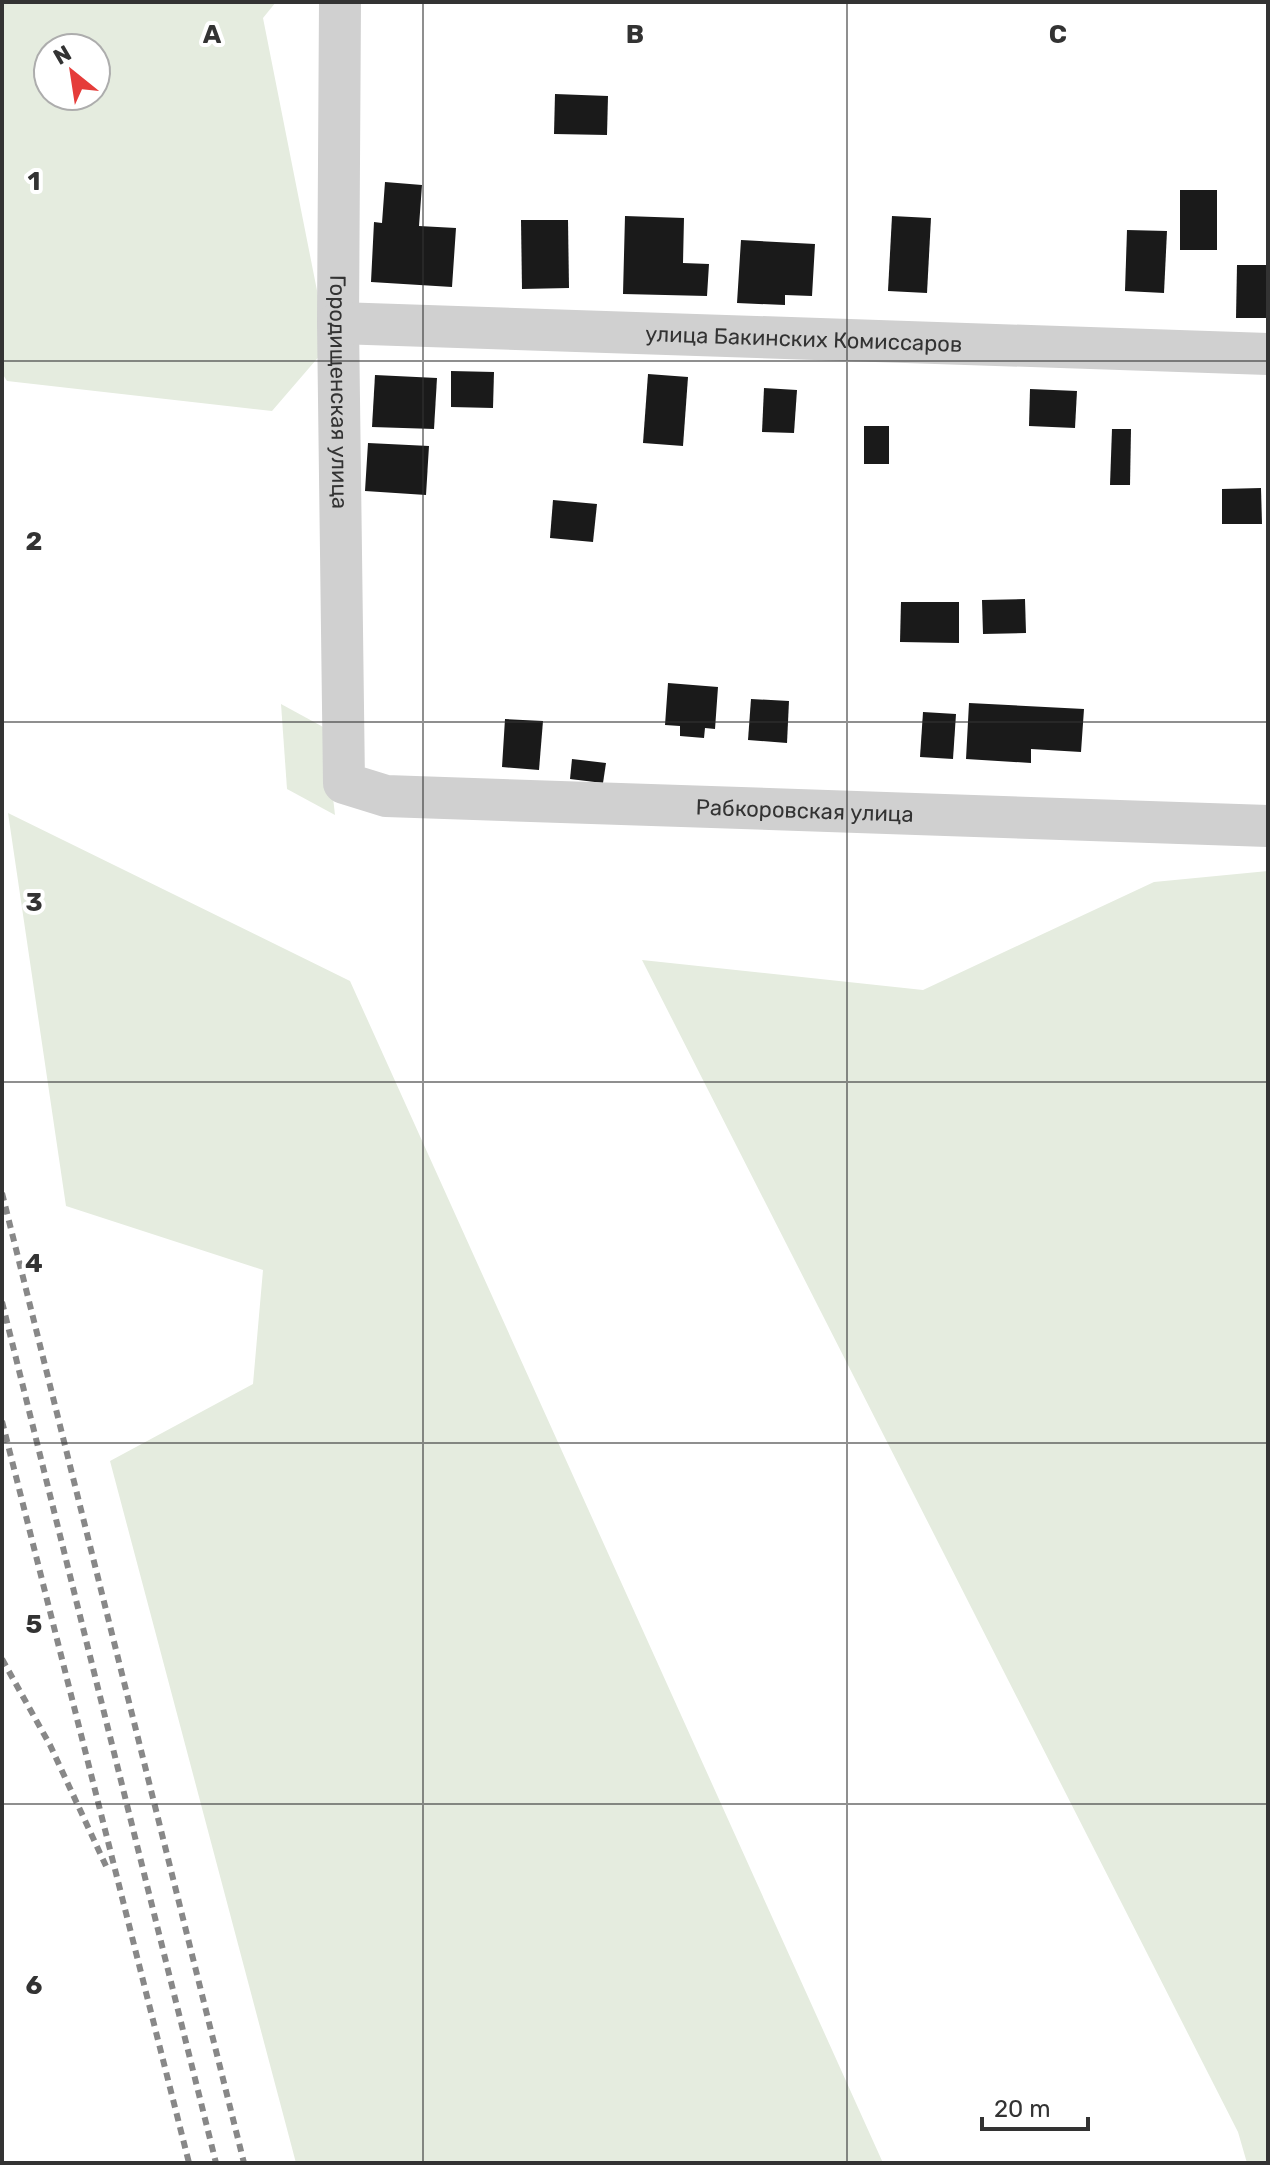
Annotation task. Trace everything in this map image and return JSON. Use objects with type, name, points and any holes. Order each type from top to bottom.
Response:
[{"type":"street","name":"Городищенская улица","points":[[340,2],[338,323],[344,783]]},
{"type":"street","name":"улица Бакинских Комиссаров","points":[[338,323],[1268,354]]},
{"type":"street","name":"Рабкоровская улица","points":[[344,783],[386,796],[1268,826]]},
{"type":"shaded area","points":[[2,2],[276,2],[263,18],[328,346],[272,411],[7,381],[2,373]]},
{"type":"shaded area","points":[[281,704],[325,728],[335,815],[287,789]]},
{"type":"shaded area","points":[[8,813],[350,981],[883,2163],[296,2163],[110,1461],[253,1384],[263,1270],[66,1206]]},
{"type":"shaded area","points":[[1268,871],[1268,2163],[1247,2163],[1238,2132],[642,960],[923,990],[1154,882]]},
{"type":"building","points":[[555,94],[608,96],[607,135],[554,134]]},
{"type":"building","points":[[385,182],[422,185],[419,226],[456,228],[452,287],[371,282],[374,222],[382,223]]},
{"type":"building","points":[[1180,190],[1217,190],[1217,250],[1180,250]]},
{"type":"building","points":[[625,216],[684,218],[683,263],[709,264],[707,296],[623,294]]},
{"type":"building","points":[[892,216],[931,218],[927,293],[888,291]]},
{"type":"building","points":[[521,220],[568,220],[569,288],[522,289]]},
{"type":"building","points":[[1127,230],[1167,231],[1164,293],[1125,291]]},
{"type":"building","points":[[741,240],[815,244],[812,296],[785,295],[785,305],[737,303]]},
{"type":"building","points":[[1237,265],[1268,265],[1268,318],[1236,318]]},
{"type":"building","points":[[451,371],[494,372],[493,408],[451,407]]},
{"type":"building","points":[[648,374],[688,377],[683,446],[643,443]]},
{"type":"building","points":[[375,375],[437,378],[434,429],[372,427]]},
{"type":"building","points":[[764,388],[797,390],[794,433],[762,432]]},
{"type":"building","points":[[1030,389],[1077,391],[1075,428],[1029,426]]},
{"type":"building","points":[[864,426],[889,426],[889,464],[864,464]]},
{"type":"building","points":[[1112,429],[1131,429],[1130,485],[1110,485]]},
{"type":"building","points":[[368,443],[429,446],[426,495],[365,491]]},
{"type":"building","points":[[1261,488],[1262,524],[1222,524],[1222,489]]},
{"type":"building","points":[[553,500],[597,504],[593,542],[550,538]]},
{"type":"building","points":[[1025,599],[1026,633],[983,634],[982,600]]},
{"type":"building","points":[[901,602],[959,602],[959,643],[900,642]]},
{"type":"building","points":[[668,683],[718,687],[715,729],[705,728],[704,738],[680,736],[680,726],[665,725]]},
{"type":"building","points":[[751,699],[789,701],[787,743],[748,740]]},
{"type":"building","points":[[969,703],[1084,709],[1081,752],[1031,749],[1031,763],[966,759]]},
{"type":"building","points":[[923,712],[956,714],[953,759],[920,757]]},
{"type":"building","points":[[505,719],[543,721],[539,770],[502,767]]},
{"type":"building","points":[[572,759],[606,763],[603,783],[570,779]]},
{"type":"railway","points":[[2,1193],[244,2163]]},
{"type":"railway","points":[[2,1302],[216,2163]]},
{"type":"railway","points":[[2,1421],[189,2163]]},
{"type":"railway","points":[[2,1659],[50,1745],[106,1866]]}]
